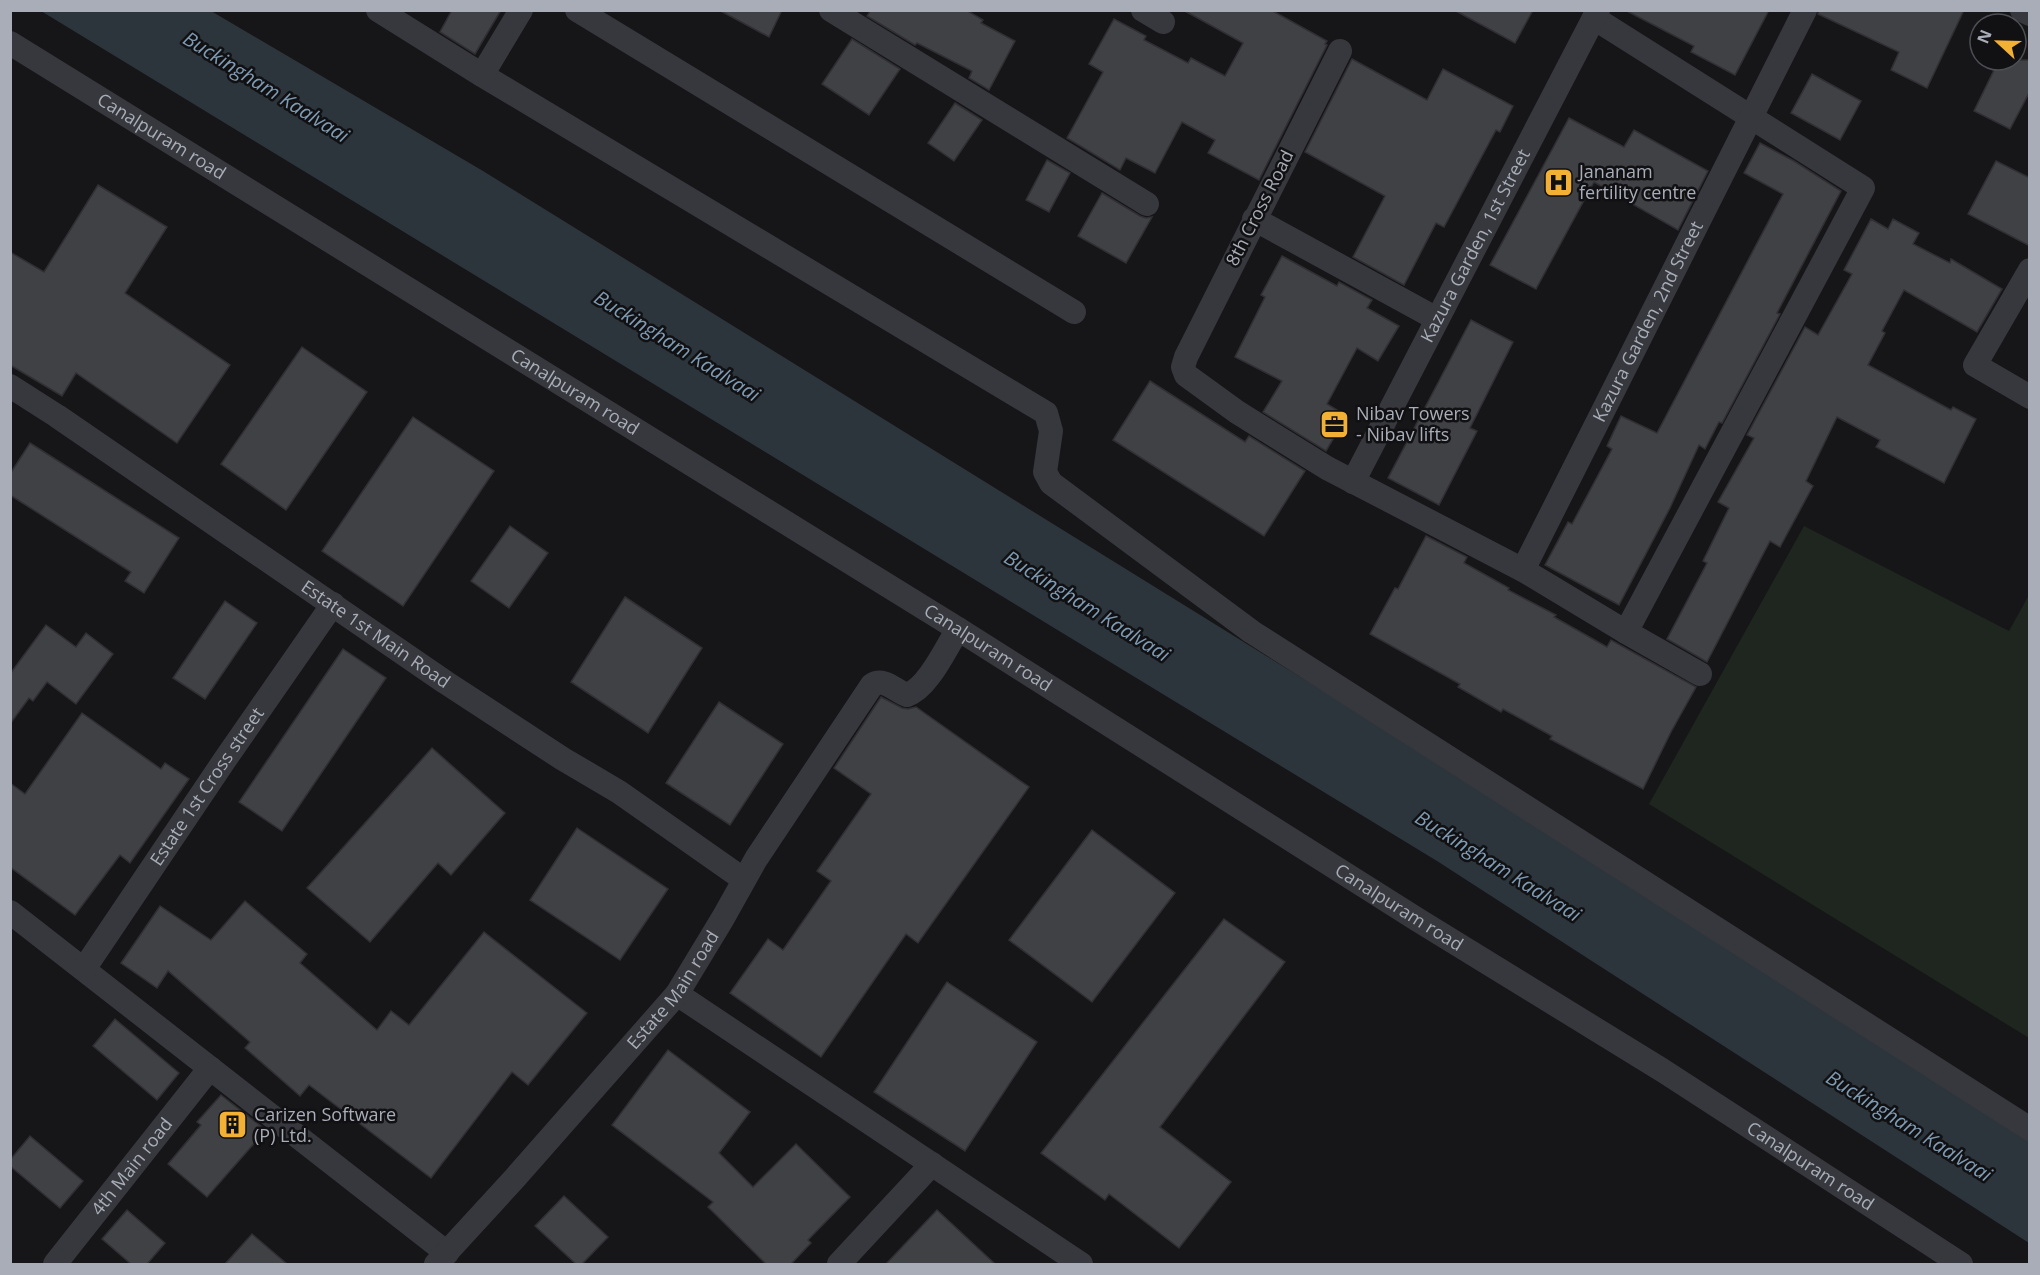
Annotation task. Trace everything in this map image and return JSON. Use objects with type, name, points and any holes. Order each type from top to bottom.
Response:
[{"type":"street","points":[[378,10],[482,75],[1046,413],[1051,431],[1045,472],[1051,483],[1252,632],[2030,1129]]},
{"type":"street","points":[[482,75],[521,10]]},
{"type":"street","points":[[577,10],[1074,312]]},
{"type":"street","points":[[831,10],[1147,204]]},
{"type":"street","name":"Kazura Garden, 2nd Street","points":[[1523,570],[1805,10]]},
{"type":"street","points":[[2022,10],[2030,14]]},
{"type":"street","points":[[1596,14],[1863,188],[1626,632]]},
{"type":"street","name":"Kazura Garden, 1st Street","points":[[1353,482],[1596,14]]},
{"type":"street","name":"Canalpuram road","points":[[10,43],[958,630],[1418,920],[1662,1070],[1961,1264]]},
{"type":"street","name":"8th Cross Road","points":[[1340,51],[1254,219],[1186,357],[1184,367],[1186,375],[1237,412],[1353,482]]},
{"type":"street","points":[[1254,219],[1437,319]]},
{"type":"street","points":[[2030,270],[1975,365],[2030,397]]},
{"type":"street","name":"Estate 1st Main Road","points":[[10,387],[445,682],[563,759],[619,792],[743,879]]},
{"type":"street","points":[[1353,482],[1523,570],[1700,674]]},
{"type":"street","name":"Estate 1st Cross street","points":[[84,969],[333,604]]},
{"type":"street","name":"Estate Main road","points":[[441,1259],[677,994],[723,918],[743,879],[872,685],[875,682],[882,682],[907,695],[917,690],[958,630]]},
{"type":"street","points":[[10,912],[210,1068],[441,1259]]},
{"type":"street","points":[[677,994],[1080,1264]]},
{"type":"street","name":"4th Main road","points":[[55,1264],[210,1068]]},
{"type":"street","points":[[838,1264],[932,1164]]},
{"type":"shaded area","points":[[1804,526],[2009,631],[2029,595],[2029,1038],[1649,804]]},
{"type":"water","name":"Buckingham Kaalvaai","points":[[41,11],[211,11],[483,171],[1478,787],[2029,1138],[2029,1243],[1437,861]]},
{"type":"building","points":[[452,10],[501,10],[475,54],[440,32]]},
{"type":"building","points":[[719,10],[782,10],[769,37]]},
{"type":"building","points":[[871,10],[966,10],[983,20],[981,23],[1015,41],[989,90],[969,78],[972,71],[917,43],[915,45],[867,16]]},
{"type":"building","points":[[1183,10],[1271,10],[1327,41],[1259,180],[1208,153],[1215,140],[1182,122],[1155,173],[1126,158],[1120,170],[1067,138],[1103,72],[1089,64],[1114,19],[1146,36],[1144,40],[1188,63],[1191,58],[1225,76],[1243,43]]},
{"type":"building","points":[[1454,10],[1533,10],[1515,43]]},
{"type":"building","points":[[1625,10],[1769,10],[1735,75],[1691,52],[1694,46]]},
{"type":"building","points":[[1819,10],[1964,10],[1927,88],[1891,70],[1899,52],[1818,14]]},
{"type":"building","points":[[852,39],[900,69],[869,115],[822,84]]},
{"type":"building","points":[[1352,59],[1427,100],[1443,69],[1513,106],[1500,132],[1496,130],[1444,227],[1436,223],[1404,285],[1353,257],[1385,196],[1305,152]]},
{"type":"building","points":[[2028,60],[2030,60],[2030,91],[2010,129],[1974,111],[1993,72],[2028,72]]},
{"type":"building","points":[[1812,74],[1861,101],[1840,140],[1791,113]]},
{"type":"building","points":[[955,103],[982,120],[954,161],[928,143]]},
{"type":"building","points":[[1569,118],[1624,147],[1634,130],[1708,171],[1678,230],[1594,182],[1536,289],[1490,265]]},
{"type":"building","points":[[1760,143],[1794,161],[1841,191],[1777,313],[1780,314],[1722,423],[1719,422],[1705,449],[1699,445],[1670,508],[1619,605],[1545,565],[1568,522],[1572,524],[1612,449],[1607,446],[1621,416],[1657,433],[1783,194],[1744,173]]},
{"type":"building","points":[[1047,160],[1070,173],[1049,212],[1026,200]]},
{"type":"building","points":[[1996,161],[2030,178],[2030,246],[1968,214]]},
{"type":"building","points":[[98,185],[167,227],[125,293],[230,365],[177,443],[76,373],[62,396],[10,365],[10,252],[44,272]]},
{"type":"building","points":[[1102,193],[1140,216],[1152,217],[1126,263],[1078,236]]},
{"type":"building","points":[[1871,219],[1888,229],[1893,219],[1919,233],[1913,244],[1950,263],[1951,259],[2002,289],[1977,332],[1904,290],[1882,331],[1885,333],[1868,365],[1951,410],[1953,407],[1976,419],[1944,483],[1876,447],[1880,440],[1837,417],[1806,481],[1813,486],[1780,547],[1770,541],[1707,662],[1667,639],[1707,563],[1703,561],[1729,508],[1718,502],[1754,438],[1747,435],[1805,327],[1818,335],[1852,274],[1844,270]]},
{"type":"building","points":[[1282,256],[1337,286],[1339,282],[1372,300],[1367,308],[1399,326],[1378,361],[1357,348],[1327,404],[1347,416],[1326,451],[1263,412],[1282,381],[1235,357],[1265,297],[1261,295]]},
{"type":"building","points":[[1471,320],[1513,342],[1470,428],[1477,431],[1439,505],[1388,478]]},
{"type":"building","points":[[302,347],[367,392],[286,510],[221,464]]},
{"type":"building","points":[[1150,381],[1245,442],[1249,436],[1305,471],[1264,536],[1113,440]]},
{"type":"building","points":[[413,417],[494,471],[403,606],[322,551]]},
{"type":"building","points":[[30,443],[179,538],[144,593],[125,581],[131,572],[10,495],[10,474]]},
{"type":"building","points":[[510,526],[548,553],[509,608],[471,581]]},
{"type":"building","points":[[1426,536],[1467,557],[1464,563],[1607,647],[1611,640],[1696,687],[1643,789],[1550,739],[1552,736],[1503,709],[1501,712],[1458,687],[1460,684],[1370,634],[1395,588],[1398,589]]},
{"type":"building","points":[[625,597],[702,648],[648,733],[571,682]]},
{"type":"building","points":[[225,601],[257,623],[205,699],[173,678]]},
{"type":"building","points":[[46,625],[76,647],[86,633],[113,654],[76,704],[47,682],[33,701],[29,698],[10,724],[10,674]]},
{"type":"building","points":[[343,649],[386,678],[282,831],[239,802]]},
{"type":"building","points":[[881,697],[902,708],[916,707],[1029,787],[918,943],[906,934],[821,1057],[730,993],[768,939],[783,950],[831,881],[817,871],[871,794],[834,768]]},
{"type":"building","points":[[719,702],[783,744],[730,825],[666,783]]},
{"type":"building","points":[[82,713],[161,769],[165,763],[189,779],[130,863],[120,855],[75,915],[10,867],[10,783],[25,794]]},
{"type":"building","points":[[432,748],[505,813],[451,875],[438,863],[370,942],[307,888]]},
{"type":"building","points":[[577,828],[668,889],[620,960],[530,900]]},
{"type":"building","points":[[1092,830],[1175,893],[1092,1002],[1009,940]]},
{"type":"building","points":[[245,901],[307,954],[300,963],[377,1030],[391,1011],[409,1025],[484,932],[587,1013],[528,1085],[512,1072],[431,1178],[309,1085],[300,1096],[245,1048],[250,1042],[168,971],[157,988],[121,963],[160,906],[211,940]]},
{"type":"building","points":[[1224,919],[1285,962],[1160,1127],[1231,1182],[1179,1248],[1109,1194],[1105,1200],[1041,1153]]},
{"type":"building","points":[[947,982],[1037,1042],[965,1151],[874,1092]]},
{"type":"building","points":[[115,1019],[179,1073],[157,1100],[93,1046]]},
{"type":"building","points":[[668,1050],[750,1112],[719,1153],[753,1187],[796,1144],[850,1197],[808,1240],[811,1243],[791,1264],[766,1264],[708,1207],[713,1202],[612,1125]]},
{"type":"building","points":[[221,1095],[266,1130],[207,1197],[168,1164],[201,1125],[197,1122]]},
{"type":"building","points":[[30,1136],[83,1181],[60,1208],[10,1166],[10,1160]]},
{"type":"building","points":[[564,1196],[608,1237],[582,1264],[576,1264],[535,1226]]},
{"type":"building","points":[[127,1210],[165,1243],[147,1264],[131,1264],[102,1239]]},
{"type":"building","points":[[937,1210],[995,1264],[886,1264]]},
{"type":"building","points":[[252,1234],[287,1264],[225,1264]]},
{"type":"place","name":"Jananam fertility centre","points":[[1558,182]]},
{"type":"place","name":"Nibav Towers - Nibav lifts","points":[[1335,424]]},
{"type":"place","name":"Carizen Software (P) Ltd.","points":[[233,1125]]}]
